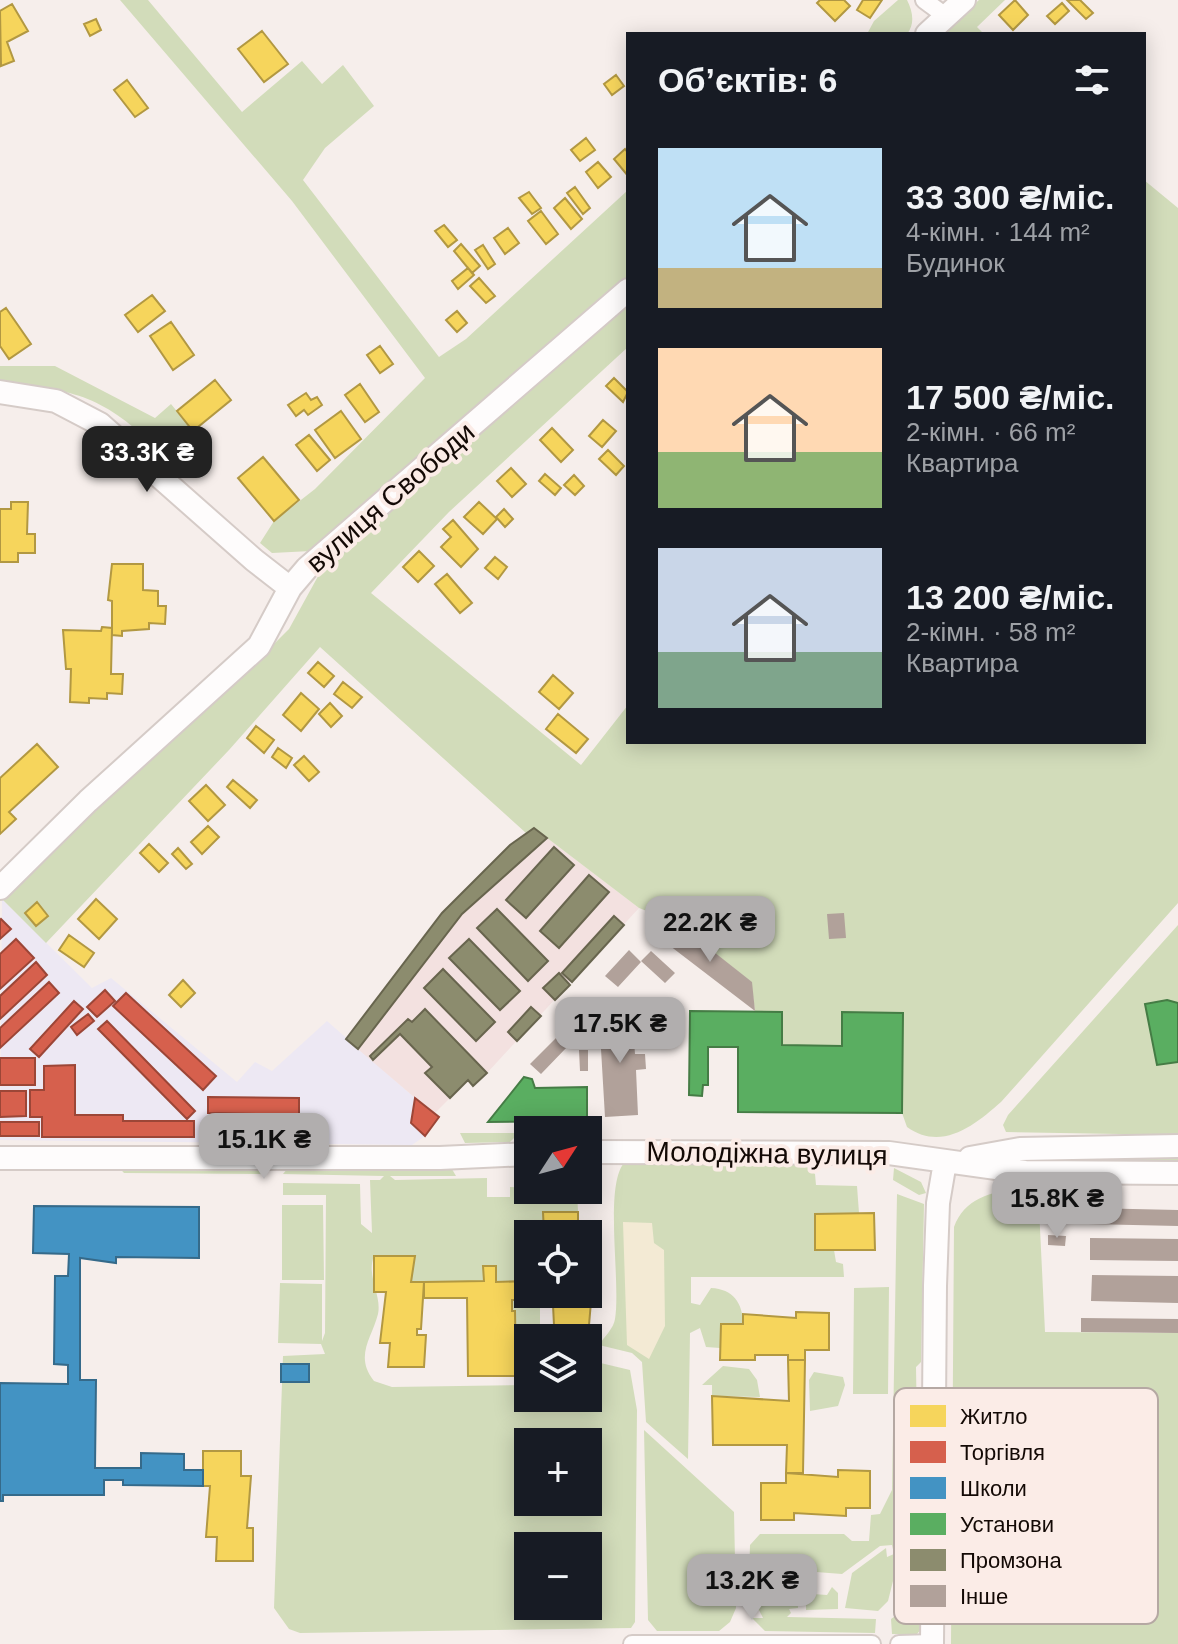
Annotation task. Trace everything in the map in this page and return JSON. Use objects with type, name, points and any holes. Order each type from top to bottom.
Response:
[{"type":"street","points":[[924,0],[947,17]]},
{"type":"street","points":[[929,32],[964,0]]},
{"type":"street","name":"вулиця Свободи","points":[[0,888],[95,795],[259,646],[290,588],[332,544],[626,292]]},
{"type":"street","points":[[0,392],[56,401],[100,424],[290,588]]},
{"type":"street","points":[[934,1388],[938,1203],[945,1162],[1020,1149],[1178,1146]]},
{"type":"street","name":"Молодіжна вулиця","points":[[602,1152],[889,1153],[1025,1172],[1178,1173]]},
{"type":"street","points":[[0,1158],[440,1158],[514,1155]]},
{"type":"street","points":[[899,1644],[932,1644],[932,1624]]},
{"type":"street","points":[[632,1644],[872,1644]]},
{"type":"shaded area","points":[[534,828],[639,908],[487,1073],[473,1086],[468,1080],[434,1114],[346,1039],[442,913],[510,845]]},
{"type":"shaded area","points":[[2,899],[92,988],[111,978],[237,1082],[255,1062],[272,1071],[327,1021],[415,1098],[411,1122],[425,1136],[412,1145],[0,1140]]},
{"type":"green space","points":[[120,0],[148,0],[242,112],[302,61],[322,84],[343,65],[374,106],[325,148],[303,180],[439,357],[466,339],[626,192],[626,279],[311,551],[272,553],[260,543],[274,521],[315,489],[425,378],[292,201]]},
{"type":"green space","points":[[898,0],[907,0],[912,18],[908,32],[868,32],[874,21]]},
{"type":"green space","points":[[979,0],[1005,0],[977,27],[982,32],[943,32]]},
{"type":"green space","points":[[1146,182],[1178,208],[1178,903],[1001,1102],[969,1127],[933,1137],[907,1127],[902,1113],[902,1013],[842,1012],[842,1046],[782,1045],[782,1012],[755,1011],[751,982],[676,922],[639,908],[534,828],[526,833],[320,647],[229,750],[46,943],[2,899],[110,787],[289,629],[322,569],[626,301],[626,349],[449,512],[371,593],[581,765],[626,708],[626,744],[1146,744]]},
{"type":"green space","points":[[0,366],[55,366],[155,418],[171,404],[193,431],[193,441],[163,453],[125,420],[90,400],[51,389],[0,387]]},
{"type":"green space","points":[[1178,925],[1178,1135],[1006,1132],[1003,1125],[1008,1115]]},
{"type":"green space","points":[[460,1133],[514,1133],[510,1142],[465,1143]]},
{"type":"green space","points":[[1178,1154],[1178,1166],[1020,1166],[1020,1159]]},
{"type":"green space","points":[[252,1161],[264,1174],[124,1173],[114,1162]]},
{"type":"green space","points":[[293,1162],[449,1164],[456,1176],[390,1176],[395,1180],[487,1178],[487,1197],[510,1197],[510,1187],[514,1187],[514,1204],[578,1204],[578,1212],[544,1212],[544,1220],[514,1220],[514,1281],[496,1282],[495,1266],[484,1266],[484,1281],[411,1282],[415,1256],[374,1256],[372,1271],[379,1307],[366,1347],[365,1363],[374,1381],[392,1387],[514,1385],[514,1412],[602,1412],[602,1363],[630,1370],[637,1410],[635,1622],[631,1628],[300,1633],[289,1629],[274,1608],[283,1356],[325,1354],[321,1344],[278,1343],[280,1283],[322,1284],[322,1341],[325,1333],[326,1195],[283,1195],[283,1183],[360,1184],[361,1224],[372,1233],[370,1180],[380,1180],[384,1176],[283,1174]]},
{"type":"green space","points":[[624,1163],[803,1163],[815,1174],[816,1185],[857,1186],[859,1213],[815,1214],[815,1250],[834,1250],[836,1262],[843,1264],[844,1277],[691,1277],[691,1303],[700,1305],[711,1288],[725,1291],[739,1304],[743,1324],[721,1324],[720,1348],[706,1347],[700,1328],[690,1333],[688,1459],[646,1422],[642,1362],[632,1353],[602,1346],[615,1319],[614,1213],[618,1175]]},
{"type":"green space","points":[[894,1168],[921,1182],[926,1193],[919,1195],[893,1180]]},
{"type":"green space","points":[[1032,1190],[1068,1195],[1066,1208],[1039,1208],[1045,1332],[1178,1333],[1178,1644],[951,1644],[951,1624],[1158,1624],[1158,1388],[953,1388],[954,1227],[972,1203],[985,1196]]},
{"type":"green space","points":[[897,1194],[924,1204],[921,1362],[916,1367],[916,1388],[894,1388],[894,1554],[892,1545],[880,1546],[842,1574],[816,1572],[814,1580],[798,1589],[798,1608],[789,1609],[791,1613],[787,1617],[876,1619],[875,1633],[765,1631],[752,1618],[763,1618],[759,1610],[748,1610],[750,1545],[760,1534],[844,1534],[852,1541],[869,1541],[871,1515],[880,1514],[892,1490]]},
{"type":"green space","points":[[282,1205],[323,1205],[324,1280],[282,1280]]},
{"type":"green space","points":[[889,1287],[888,1394],[853,1394],[854,1288]]},
{"type":"green space","points":[[512,1300],[514,1308],[540,1308],[540,1324],[515,1324]]},
{"type":"green space","points":[[723,1366],[749,1369],[757,1380],[760,1397],[712,1396],[712,1385],[702,1385]]},
{"type":"green space","points":[[814,1372],[843,1377],[845,1385],[838,1406],[810,1411],[809,1380]]},
{"type":"green space","points":[[644,1430],[734,1512],[736,1608],[730,1622],[719,1631],[657,1631],[648,1620]]},
{"type":"green space","points":[[886,1548],[887,1557],[894,1554],[894,1577],[888,1601],[878,1611],[845,1608],[852,1573]]},
{"type":"green space","points":[[832,1587],[838,1593],[838,1609],[806,1610],[806,1590],[827,1595]]},
{"type":"green space","points":[[894,1617],[894,1624],[922,1624],[922,1628],[917,1634],[892,1634],[891,1619]]},
{"type":"sand","points":[[623,1222],[652,1223],[654,1243],[664,1250],[665,1326],[649,1359],[627,1345]]},
{"type":"building: Житло","points":[[820,0],[844,0],[850,6],[835,21],[817,3]]},
{"type":"building: Житло","points":[[863,0],[882,0],[870,18],[857,10]]},
{"type":"building: Житло","points":[[1015,0],[1028,15],[1013,30],[999,15]]},
{"type":"building: Житло","points":[[1067,0],[1080,0],[1093,13],[1086,19]]},
{"type":"building: Житло","points":[[1062,3],[1069,11],[1055,24],[1047,16]]},
{"type":"building: Житло","points":[[12,4],[28,31],[7,42],[14,61],[1,66],[0,11]]},
{"type":"building: Житло","points":[[96,19],[101,30],[90,36],[84,24]]},
{"type":"building: Житло","points":[[262,31],[288,64],[264,82],[238,49]]},
{"type":"building: Житло","points":[[616,75],[624,86],[612,95],[604,84]]},
{"type":"building: Житло","points":[[127,80],[148,108],[135,117],[114,90]]},
{"type":"building: Житло","points":[[586,138],[595,150],[580,161],[571,150]]},
{"type":"building: Житло","points":[[625,149],[626,174],[614,159]]},
{"type":"building: Житло","points":[[598,162],[611,177],[598,188],[586,172]]},
{"type":"building: Житло","points":[[575,187],[590,208],[583,214],[567,193]]},
{"type":"building: Житло","points":[[529,192],[541,208],[532,214],[519,198]]},
{"type":"building: Житло","points":[[565,198],[582,219],[571,229],[554,208]]},
{"type":"building: Житло","points":[[541,211],[558,234],[546,244],[528,221]]},
{"type":"building: Житло","points":[[444,225],[457,240],[448,247],[435,231]]},
{"type":"building: Житло","points":[[508,228],[519,243],[505,254],[494,238]]},
{"type":"building: Житло","points":[[461,244],[480,266],[472,273],[454,251]]},
{"type":"building: Житло","points":[[483,245],[495,264],[488,269],[475,250]]},
{"type":"building: Житло","points":[[468,268],[474,275],[458,289],[452,281]]},
{"type":"building: Житло","points":[[479,278],[495,296],[486,303],[470,286]]},
{"type":"building: Житло","points":[[152,295],[165,311],[138,332],[125,315]]},
{"type":"building: Житло","points":[[6,308],[31,344],[9,359],[0,346],[0,312]]},
{"type":"building: Житло","points":[[457,311],[467,323],[457,332],[446,320]]},
{"type":"building: Житло","points":[[171,322],[194,355],[173,370],[150,336]]},
{"type":"building: Житло","points":[[380,346],[393,364],[380,373],[367,355]]},
{"type":"building: Житло","points":[[614,378],[626,390],[623,402],[606,386]]},
{"type":"building: Житло","points":[[215,380],[231,400],[193,431],[177,411]]},
{"type":"building: Житло","points":[[360,384],[379,412],[365,422],[345,395]]},
{"type":"building: Житло","points":[[306,393],[311,400],[317,397],[322,405],[308,415],[304,410],[296,416],[288,405]]},
{"type":"building: Житло","points":[[341,411],[361,439],[335,458],[315,430]]},
{"type":"building: Житло","points":[[603,420],[616,431],[602,447],[589,436]]},
{"type":"building: Житло","points":[[552,428],[573,450],[561,462],[540,440]]},
{"type":"building: Житло","points":[[309,435],[330,460],[317,471],[296,445]]},
{"type":"building: Житло","points":[[608,450],[624,466],[616,475],[599,459]]},
{"type":"building: Житло","points":[[263,457],[299,500],[274,521],[238,478]]},
{"type":"building: Житло","points":[[511,468],[526,484],[512,497],[497,481]]},
{"type":"building: Житло","points":[[545,474],[561,488],[555,495],[539,481]]},
{"type":"building: Житло","points":[[574,475],[584,486],[575,495],[564,485]]},
{"type":"building: Житло","points":[[11,502],[28,502],[27,534],[35,534],[35,553],[18,553],[18,562],[0,562],[0,509],[11,509]]},
{"type":"building: Житло","points":[[479,502],[497,519],[483,534],[464,517]]},
{"type":"building: Житло","points":[[504,509],[513,519],[505,527],[496,517]]},
{"type":"building: Житло","points":[[453,520],[478,549],[461,567],[441,547],[451,537],[443,529]]},
{"type":"building: Житло","points":[[419,551],[434,566],[418,582],[403,567]]},
{"type":"building: Житло","points":[[495,557],[507,567],[498,579],[485,568]]},
{"type":"building: Житло","points":[[112,564],[143,564],[143,590],[158,591],[158,606],[166,606],[165,624],[149,623],[149,629],[122,631],[122,636],[112,635],[112,601],[108,600]]},
{"type":"building: Житло","points":[[447,574],[472,603],[460,613],[435,584]]},
{"type":"building: Житло","points":[[102,627],[112,628],[111,674],[123,674],[122,694],[107,693],[107,699],[89,698],[89,703],[70,702],[71,669],[66,669],[63,630],[101,631]]},
{"type":"building: Житло","points":[[318,662],[334,676],[324,687],[308,673]]},
{"type":"building: Житло","points":[[553,675],[573,693],[559,709],[539,692]]},
{"type":"building: Житло","points":[[343,682],[362,697],[352,708],[334,694]]},
{"type":"building: Житло","points":[[301,693],[319,709],[301,731],[283,715]]},
{"type":"building: Житло","points":[[330,703],[342,716],[331,727],[319,714]]},
{"type":"building: Житло","points":[[558,714],[588,739],[576,753],[546,729]]},
{"type":"building: Житло","points":[[256,726],[274,740],[264,753],[247,738]]},
{"type":"building: Житло","points":[[37,744],[58,767],[9,812],[16,819],[0,834],[0,778]]},
{"type":"building: Житло","points":[[278,748],[292,758],[286,768],[272,757]]},
{"type":"building: Житло","points":[[304,756],[319,772],[309,781],[294,765]]},
{"type":"building: Житло","points":[[233,780],[257,800],[250,808],[227,787]]},
{"type":"building: Житло","points":[[206,785],[225,805],[208,821],[189,801]]},
{"type":"building: Житло","points":[[208,826],[219,837],[202,854],[191,842]]},
{"type":"building: Житло","points":[[149,844],[168,863],[159,872],[140,853]]},
{"type":"building: Житло","points":[[178,848],[192,864],[186,869],[172,854]]},
{"type":"building: Житло","points":[[96,899],[117,919],[99,939],[78,919]]},
{"type":"building: Житло","points":[[37,902],[48,916],[36,926],[25,913]]},
{"type":"building: Житло","points":[[69,935],[94,953],[84,967],[59,950]]},
{"type":"building: Житло","points":[[183,980],[195,993],[181,1007],[169,995]]},
{"type":"building: Житло","points":[[543,1212],[578,1212],[578,1220],[543,1220]]},
{"type":"building: Житло","points":[[874,1213],[875,1250],[815,1250],[815,1214]]},
{"type":"building: Житло","points":[[374,1256],[415,1256],[411,1282],[424,1282],[421,1329],[417,1329],[417,1335],[426,1335],[424,1367],[388,1367],[390,1343],[380,1343],[386,1292],[374,1292]]},
{"type":"building: Житло","points":[[483,1266],[496,1266],[496,1282],[514,1281],[514,1376],[468,1376],[467,1298],[424,1298],[424,1282],[484,1281]]},
{"type":"building: Житло","points":[[553,1308],[590,1308],[589,1324],[554,1324]]},
{"type":"building: Житло","points":[[796,1312],[829,1313],[829,1350],[805,1350],[805,1360],[788,1360],[788,1355],[755,1355],[755,1360],[720,1360],[721,1324],[743,1324],[743,1314],[796,1318]]},
{"type":"building: Житло","points":[[788,1360],[805,1360],[803,1473],[786,1473],[787,1445],[713,1445],[712,1396],[789,1401]]},
{"type":"building: Житло","points":[[203,1451],[241,1451],[241,1476],[251,1476],[247,1528],[253,1528],[253,1561],[216,1561],[217,1537],[206,1537],[210,1486],[203,1486]]},
{"type":"building: Житло","points":[[838,1470],[870,1471],[870,1508],[846,1508],[846,1516],[794,1513],[794,1520],[761,1520],[761,1483],[786,1483],[786,1473],[838,1477]]},
{"type":"building: Торгівля","points":[[0,920],[11,929],[0,939]]},
{"type":"building: Торгівля","points":[[16,939],[34,958],[0,989],[0,954]]},
{"type":"building: Торгівля","points":[[36,962],[47,975],[0,1019],[0,996]]},
{"type":"building: Торгівля","points":[[49,982],[59,993],[0,1048],[0,1028]]},
{"type":"building: Торгівля","points":[[105,990],[115,1001],[97,1017],[87,1007]]},
{"type":"building: Торгівля","points":[[126,993],[216,1076],[203,1090],[113,1006]]},
{"type":"building: Торгівля","points":[[74,1001],[83,1009],[39,1057],[30,1049]]},
{"type":"building: Торгівля","points":[[88,1014],[94,1021],[77,1035],[71,1027]]},
{"type":"building: Торгівля","points":[[107,1021],[195,1111],[187,1119],[98,1029]]},
{"type":"building: Торгівля","points":[[0,1058],[35,1058],[35,1085],[0,1085]]},
{"type":"building: Торгівля","points":[[75,1065],[75,1115],[123,1115],[123,1121],[194,1121],[194,1137],[42,1137],[42,1117],[30,1117],[30,1090],[44,1090],[44,1066]]},
{"type":"building: Торгівля","points":[[0,1091],[26,1091],[26,1116],[0,1117]]},
{"type":"building: Торгівля","points":[[208,1097],[299,1098],[299,1115],[208,1113]]},
{"type":"building: Торгівля","points":[[415,1098],[439,1117],[425,1136],[411,1123]]},
{"type":"building: Торгівля","points":[[0,1122],[39,1122],[39,1136],[0,1136]]},
{"type":"building: Торгівля","points":[[203,1125],[297,1127],[297,1140],[203,1138]]},
{"type":"building: Школи","points":[[34,1206],[199,1207],[199,1258],[116,1257],[116,1263],[80,1258],[80,1380],[96,1380],[95,1468],[141,1468],[141,1453],[184,1454],[184,1470],[203,1470],[203,1486],[123,1485],[123,1480],[104,1480],[104,1495],[3,1495],[3,1501],[0,1501],[0,1383],[68,1384],[68,1365],[54,1364],[55,1276],[68,1276],[69,1254],[33,1253]]},
{"type":"building: Школи","points":[[281,1364],[309,1364],[309,1382],[281,1382]]},
{"type":"building: Установи","points":[[1167,1000],[1178,1003],[1178,1062],[1157,1065],[1145,1004]]},
{"type":"building: Установи","points":[[690,1011],[782,1012],[782,1045],[842,1046],[842,1012],[903,1013],[902,1113],[738,1112],[738,1047],[708,1047],[708,1085],[703,1085],[702,1096],[689,1095]]},
{"type":"building: Установи","points":[[524,1077],[532,1079],[535,1088],[587,1087],[587,1116],[514,1116],[514,1122],[488,1122]]},
{"type":"building: Промзона","points":[[534,828],[547,838],[462,914],[358,1049],[346,1039],[442,913],[510,845]]},
{"type":"building: Промзона","points":[[554,847],[574,865],[526,918],[506,900]]},
{"type":"building: Промзона","points":[[589,875],[609,892],[559,948],[540,931]]},
{"type":"building: Промзона","points":[[497,909],[548,961],[528,981],[477,928]]},
{"type":"building: Промзона","points":[[614,916],[624,925],[572,982],[562,973]]},
{"type":"building: Промзона","points":[[469,939],[520,991],[500,1010],[449,958]]},
{"type":"building: Промзона","points":[[443,969],[495,1022],[476,1041],[424,988]]},
{"type":"building: Промзона","points":[[559,973],[570,985],[555,1000],[543,988]]},
{"type":"building: Промзона","points":[[531,1007],[541,1016],[517,1041],[508,1032]]},
{"type":"building: Промзона","points":[[425,1009],[487,1073],[473,1086],[468,1080],[450,1098],[425,1073],[432,1067],[400,1034],[373,1060],[370,1056],[408,1019],[412,1022]]},
{"type":"building: Інше","points":[[844,913],[846,938],[829,939],[827,914]]},
{"type":"building: Інше","points":[[676,922],[752,982],[755,1011],[661,939]]},
{"type":"building: Інше","points":[[629,950],[641,962],[618,987],[605,976]]},
{"type":"building: Інше","points":[[651,951],[675,973],[665,983],[641,961]]},
{"type":"building: Інше","points":[[632,1013],[635,1054],[645,1054],[646,1069],[636,1070],[638,1115],[605,1117],[599,1015]]},
{"type":"building: Інше","points":[[558,1036],[568,1046],[541,1074],[530,1064]]},
{"type":"building: Інше","points":[[579,1050],[588,1050],[588,1071],[580,1071]]},
{"type":"building: Інше","points":[[1088,1208],[1178,1210],[1178,1226],[1088,1224]]},
{"type":"building: Інше","points":[[1048,1235],[1066,1236],[1065,1246],[1048,1245]]},
{"type":"building: Інше","points":[[1090,1238],[1178,1239],[1178,1261],[1090,1260]]},
{"type":"building: Інше","points":[[1092,1275],[1178,1276],[1178,1303],[1091,1301]]},
{"type":"building: Інше","points":[[1081,1318],[1178,1319],[1178,1333],[1081,1332]]}]
